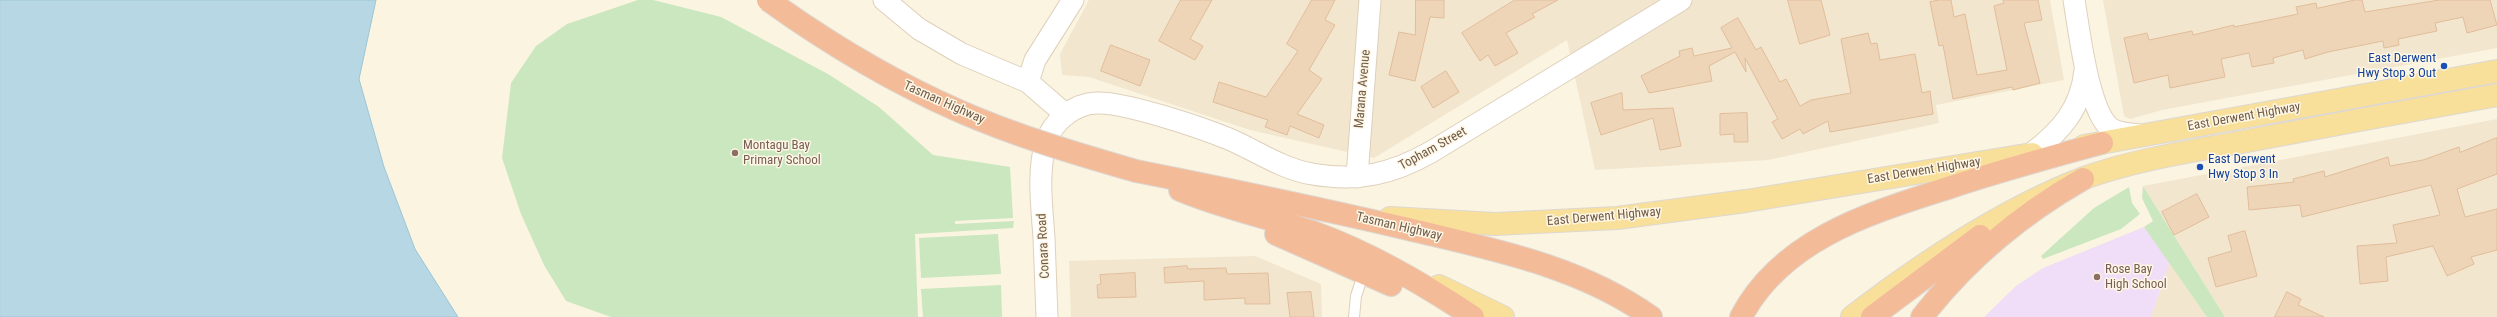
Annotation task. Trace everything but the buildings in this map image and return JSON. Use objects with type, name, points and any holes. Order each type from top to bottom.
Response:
[{"type":"highway","name":"Tasman Highway","points":[[768,0],[815,34],[868,66],[959,111],[996,126],[1136,171],[1214,204],[1291,225],[1358,251],[1434,292],[1473,317]]},
{"type":"highway","points":[[1741,317],[1755,294],[1782,265],[1820,237],[1842,226],[1901,203],[1978,178],[2102,143]]},
{"type":"highway","name":"Tasman Highway","points":[[1136,171],[1347,215],[1492,249],[1540,263],[1611,293],[1651,317]]},
{"type":"highway","points":[[1136,171],[1364,272],[1447,317]]},
{"type":"highway","points":[[1922,317],[1950,282],[1996,238],[2037,207],[2083,179]]},
{"type":"highway","points":[[1872,317],[2012,213]]},
{"type":"main road","name":"East Derwent Highway","points":[[1347,215],[1495,224],[1617,218],[1746,201],[2102,143],[2497,72]]},
{"type":"main road","name":"East Derwent Highway","points":[[1852,317],[1929,261],[2012,213],[2083,179],[2110,170],[2170,155],[2497,95]]},
{"type":"main road","points":[[1358,251],[1503,317]]},
{"type":"street","points":[[884,0],[919,29],[962,54],[1028,82],[1066,115]]},
{"type":"street","points":[[1028,82],[1035,60],[1073,0]]},
{"type":"street","name":"Marana Avenue","points":[[1357,177],[1370,0]]},
{"type":"street","name":"Topham Street","points":[[1042,176],[1046,142],[1052,131],[1066,115],[1085,105],[1095,103],[1124,106],[1227,138],[1296,170],[1313,174],[1357,177],[1395,170],[1414,162],[1681,0]]},
{"type":"street","points":[[2074,0],[2086,68],[2099,111],[2106,124],[2120,132],[2146,135]]},
{"type":"street","points":[[2031,154],[2058,133],[2074,112],[2084,84],[2086,68]]},
{"type":"street","name":"Conara Road","points":[[1042,176],[1047,317]]},
{"type":"lane","points":[[1354,317],[1356,296],[1364,272]]},
{"type":"shaded area","points":[[1089,0],[2050,0],[2064,80],[1936,105],[1939,123],[1768,160],[1595,170],[1567,40],[1374,158],[1250,130],[1089,77],[1062,75],[1060,54]]},
{"type":"shaded area","points":[[2103,0],[2497,0],[2497,48],[2162,110],[2130,119],[2124,116]]},
{"type":"shaded area","points":[[2497,119],[2497,317],[2225,317],[2143,186]]},
{"type":"shaded area","name":"Rose Bay High School","points":[[2144,227],[2170,262],[2151,317],[1984,317],[2016,286],[2043,268]]},
{"type":"shaded area","points":[[1255,256],[1321,284],[1322,317],[1071,317],[1069,261]]},
{"type":"shaded area","points":[[2170,262],[2207,317],[2151,317]]},
{"type":"green space","name":"Montagu Bay Primary School","points":[[638,0],[653,0],[721,17],[828,74],[879,107],[933,155],[1010,167],[1013,218],[955,221],[955,224],[1014,221],[1013,228],[915,234],[918,317],[611,317],[566,301],[544,265],[521,214],[502,158],[511,83],[536,46],[567,24]]},
{"type":"green space","points":[[2143,186],[2225,317],[2207,317],[2144,227],[2153,221],[2142,198]]},
{"type":"green space","points":[[2129,187],[2132,203],[2140,214],[2121,229],[2043,259],[2041,256],[2094,208]]},
{"type":"green space","points":[[998,234],[1001,274],[921,278],[919,238]]},
{"type":"green space","points":[[1001,285],[1002,317],[923,317],[921,289]]},
{"type":"water","points":[[0,0],[376,0],[359,79],[384,167],[415,249],[458,317],[0,317]]},
{"type":"place","name":"East Derwent Hwy Stop 3 Out","points":[[2444,66]]},
{"type":"place","name":"Montagu Bay Primary School","points":[[735,153]]},
{"type":"place","name":"East Derwent Hwy Stop 3 In","points":[[2200,167]]},
{"type":"place","name":"Rose Bay High School","points":[[2097,277]]}]
